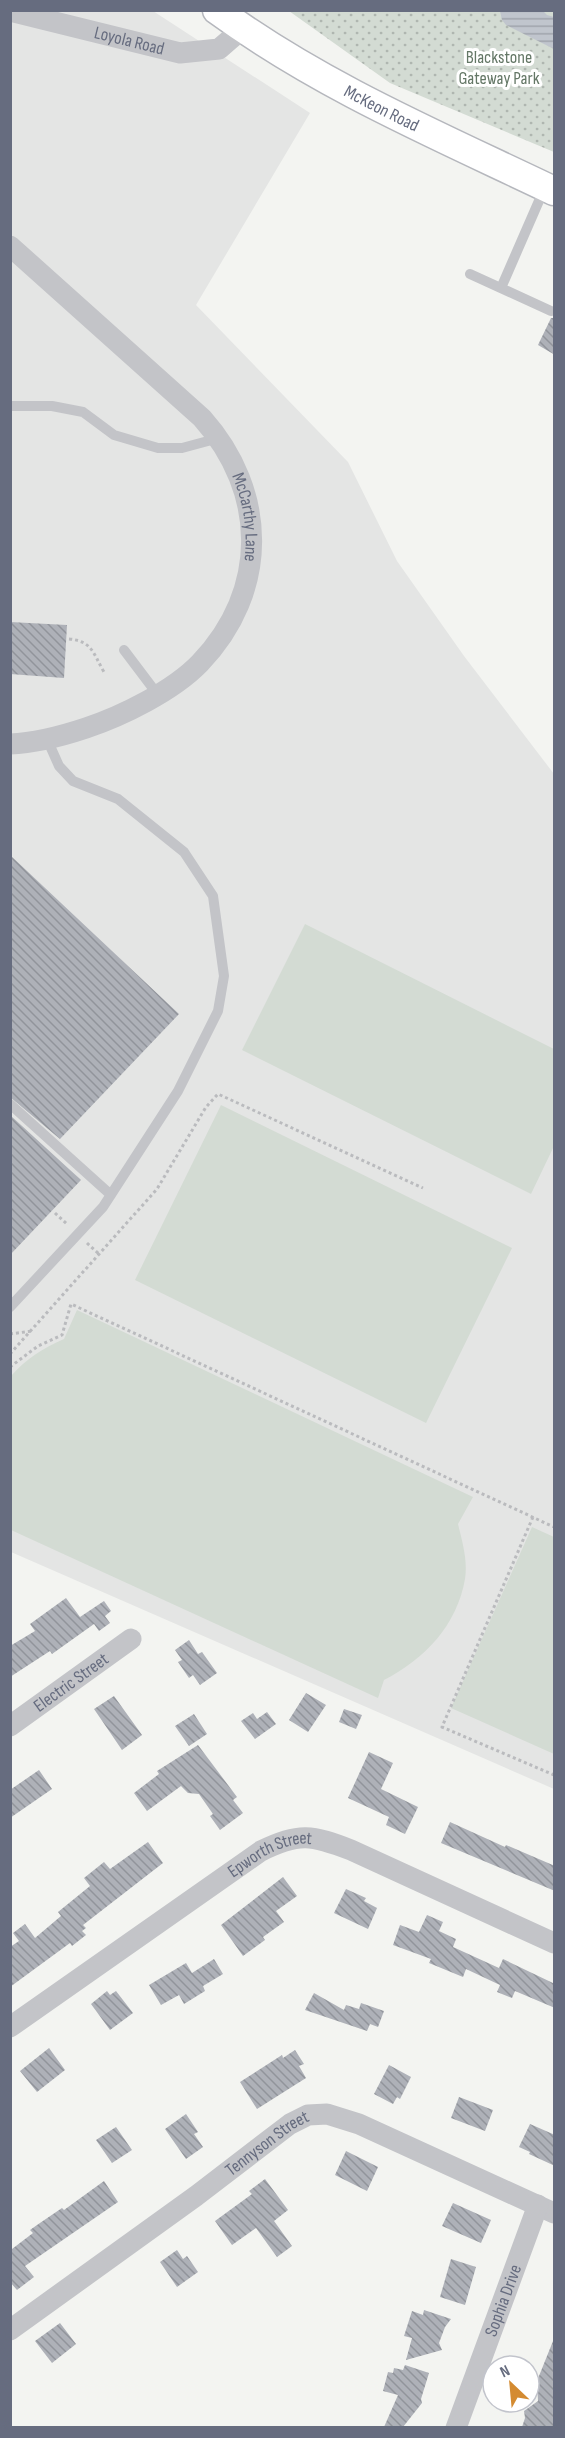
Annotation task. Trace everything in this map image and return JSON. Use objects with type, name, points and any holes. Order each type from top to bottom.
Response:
[{"type":"main road","name":"McKeon Road","points":[[216,10],[309,71],[550,189]]},
{"type":"street","name":"Loyola Road","points":[[10,11],[180,53],[219,49],[242,29]]},
{"type":"street","name":"McCarthy Lane","points":[[10,246],[202,418],[220,437],[234,463],[245,492],[253,545],[249,576],[238,607],[223,637],[198,665],[158,695],[112,720],[47,739],[10,744]]},
{"type":"street","name":"Electric Street","points":[[10,1726],[131,1639]]},
{"type":"street","name":"Epworth Street","points":[[10,2026],[261,1851],[279,1842],[300,1837],[323,1839],[351,1850],[555,1943]]},
{"type":"street","name":"Tennyson Street","points":[[10,2330],[196,2196],[281,2131],[308,2115],[327,2114],[359,2124],[546,2209]]},
{"type":"street","name":"Sophia Drive","points":[[456,2427],[546,2209]]},
{"type":"lane","points":[[501,288],[550,189]]},
{"type":"lane","points":[[470,274],[551,311]]},
{"type":"lane","points":[[10,406],[52,406],[83,412],[114,435],[158,448],[182,448],[220,437]]},
{"type":"lane","points":[[124,650],[158,695]]},
{"type":"lane","points":[[10,1307],[103,1207],[111,1195],[178,1091],[218,1011],[224,976],[213,896],[184,852],[118,799],[73,781],[59,766],[47,739]]},
{"type":"lane","points":[[10,1104],[111,1195]]},
{"type":"path","points":[[69,639],[83,640],[104,672]]},
{"type":"path","points":[[10,1354],[157,1189],[206,1107],[218,1094],[423,1188]]},
{"type":"path","points":[[55,1213],[68,1225]]},
{"type":"path","points":[[84,1240],[99,1254]]},
{"type":"path","points":[[10,1367],[38,1346],[62,1335],[71,1304],[555,1527]]},
{"type":"path","points":[[10,1334],[32,1331]]},
{"type":"path","points":[[533,1517],[442,1726],[555,1775]]},
{"type":"shaded area","points":[[11,11],[153,11],[310,113],[196,305],[348,462],[397,561],[464,656],[554,774],[554,1789],[11,1552]]},
{"type":"shaded area","points":[[500,11],[543,11],[554,17],[554,49],[506,25]]},
{"type":"green space","name":"Blackstone Gateway Park","points":[[289,11],[554,11],[554,152],[390,83]]},
{"type":"green space","points":[[305,924],[554,1049],[554,1146],[531,1194],[242,1050]]},
{"type":"green space","points":[[221,1105],[512,1248],[426,1423],[135,1280]]},
{"type":"green space","points":[[77,1310],[473,1497],[458,1524],[466,1572],[455,1611],[447,1626],[426,1651],[399,1672],[384,1680],[378,1698],[11,1530],[11,1376],[35,1355],[64,1339]]},
{"type":"green space","points":[[532,1527],[554,1537],[554,1754],[451,1708]]},
{"type":"building","points":[[551,318],[555,318],[555,355],[538,345]]},
{"type":"building","points":[[10,622],[67,625],[64,678],[10,674]]},
{"type":"building","points":[[10,855],[179,1014],[60,1139],[10,1097]]},
{"type":"building","points":[[10,1115],[81,1180],[10,1255]]},
{"type":"building","points":[[66,1598],[80,1617],[104,1601],[111,1611],[105,1616],[110,1623],[99,1631],[94,1624],[52,1654],[50,1651],[10,1677],[10,1646],[35,1631],[30,1624]]},
{"type":"building","points":[[189,1640],[198,1654],[202,1652],[217,1673],[200,1685],[193,1675],[189,1678],[178,1662],[182,1660],[175,1650]]},
{"type":"building","points":[[306,1693],[326,1705],[308,1732],[289,1720]]},
{"type":"building","points":[[114,1696],[142,1735],[122,1750],[94,1709]]},
{"type":"building","points":[[344,1709],[362,1715],[356,1729],[339,1722]]},
{"type":"building","points":[[267,1712],[276,1724],[255,1739],[241,1721],[253,1713],[257,1719]]},
{"type":"building","points":[[194,1714],[207,1734],[189,1746],[175,1726]]},
{"type":"building","points":[[198,1745],[237,1797],[233,1800],[243,1813],[220,1830],[210,1816],[213,1814],[199,1794],[188,1793],[181,1786],[147,1811],[134,1793],[159,1774],[157,1771]]},
{"type":"building","points":[[369,1752],[393,1763],[381,1789],[418,1807],[405,1834],[386,1825],[389,1817],[348,1798]]},
{"type":"building","points":[[39,1770],[52,1789],[10,1818],[10,1790]]},
{"type":"building","points":[[450,1822],[505,1847],[506,1845],[555,1866],[555,1891],[441,1843]]},
{"type":"building","points":[[148,1842],[163,1863],[83,1925],[86,1928],[82,1931],[86,1935],[72,1946],[70,1943],[10,1987],[10,1947],[19,1941],[13,1933],[25,1924],[35,1938],[61,1916],[58,1912],[90,1886],[84,1878],[104,1862],[110,1869]]},
{"type":"building","points":[[283,1877],[297,1896],[276,1911],[284,1922],[263,1937],[265,1940],[243,1956],[221,1925]]},
{"type":"building","points":[[346,1889],[366,1898],[364,1901],[377,1908],[368,1929],[334,1913]]},
{"type":"building","points":[[427,1915],[443,1922],[439,1931],[456,1939],[453,1947],[499,1968],[503,1959],[555,1984],[555,2008],[515,1991],[512,1998],[497,1992],[500,1985],[466,1969],[463,1977],[429,1963],[431,1959],[393,1945],[400,1925],[419,1932]]},
{"type":"building","points":[[214,1959],[223,1974],[203,1986],[205,1991],[184,2004],[179,1995],[161,2005],[149,1985],[186,1963],[192,1973]]},
{"type":"building","points":[[107,1991],[110,1995],[116,1991],[133,2013],[110,2030],[91,2004]]},
{"type":"building","points":[[314,1993],[344,2010],[346,2005],[359,2009],[361,2003],[384,2011],[378,2027],[370,2024],[367,2031],[305,2010]]},
{"type":"building","points":[[49,2048],[65,2070],[37,2092],[20,2071]]},
{"type":"building","points":[[295,2050],[304,2064],[299,2066],[306,2078],[257,2109],[240,2082],[282,2055],[283,2058]]},
{"type":"building","points":[[389,2065],[411,2077],[400,2099],[397,2097],[393,2104],[374,2094]]},
{"type":"building","points":[[459,2097],[493,2110],[485,2131],[451,2118]]},
{"type":"building","points":[[186,2114],[198,2132],[194,2134],[203,2147],[186,2159],[165,2129]]},
{"type":"building","points":[[530,2124],[555,2135],[555,2166],[519,2147]]},
{"type":"building","points":[[116,2127],[132,2150],[112,2163],[96,2140]]},
{"type":"building","points":[[346,2151],[378,2167],[367,2191],[335,2175]]},
{"type":"building","points":[[265,2179],[288,2210],[274,2221],[292,2246],[277,2257],[256,2228],[232,2245],[215,2221],[252,2194],[249,2191]]},
{"type":"building","points":[[104,2181],[118,2202],[25,2266],[34,2277],[17,2290],[10,2282],[10,2247],[12,2249],[33,2233],[30,2230],[62,2208],[64,2210]]},
{"type":"building","points":[[453,2203],[491,2220],[481,2243],[442,2226]]},
{"type":"building","points":[[177,2250],[183,2259],[187,2256],[198,2272],[177,2287],[160,2262]]},
{"type":"building","points":[[451,2259],[476,2267],[465,2305],[440,2297]]},
{"type":"building","points":[[424,2310],[451,2319],[439,2343],[442,2350],[406,2360],[412,2338],[404,2336],[412,2311],[423,2315]]},
{"type":"building","points":[[60,2323],[76,2344],[52,2363],[35,2341]]},
{"type":"building","points":[[553,2341],[555,2342],[555,2427],[522,2427],[524,2414],[541,2414],[541,2371]]},
{"type":"building","points":[[405,2365],[429,2373],[421,2399],[422,2403],[403,2427],[384,2427],[398,2395],[383,2391],[388,2372],[393,2373],[394,2368],[403,2370]]}]
